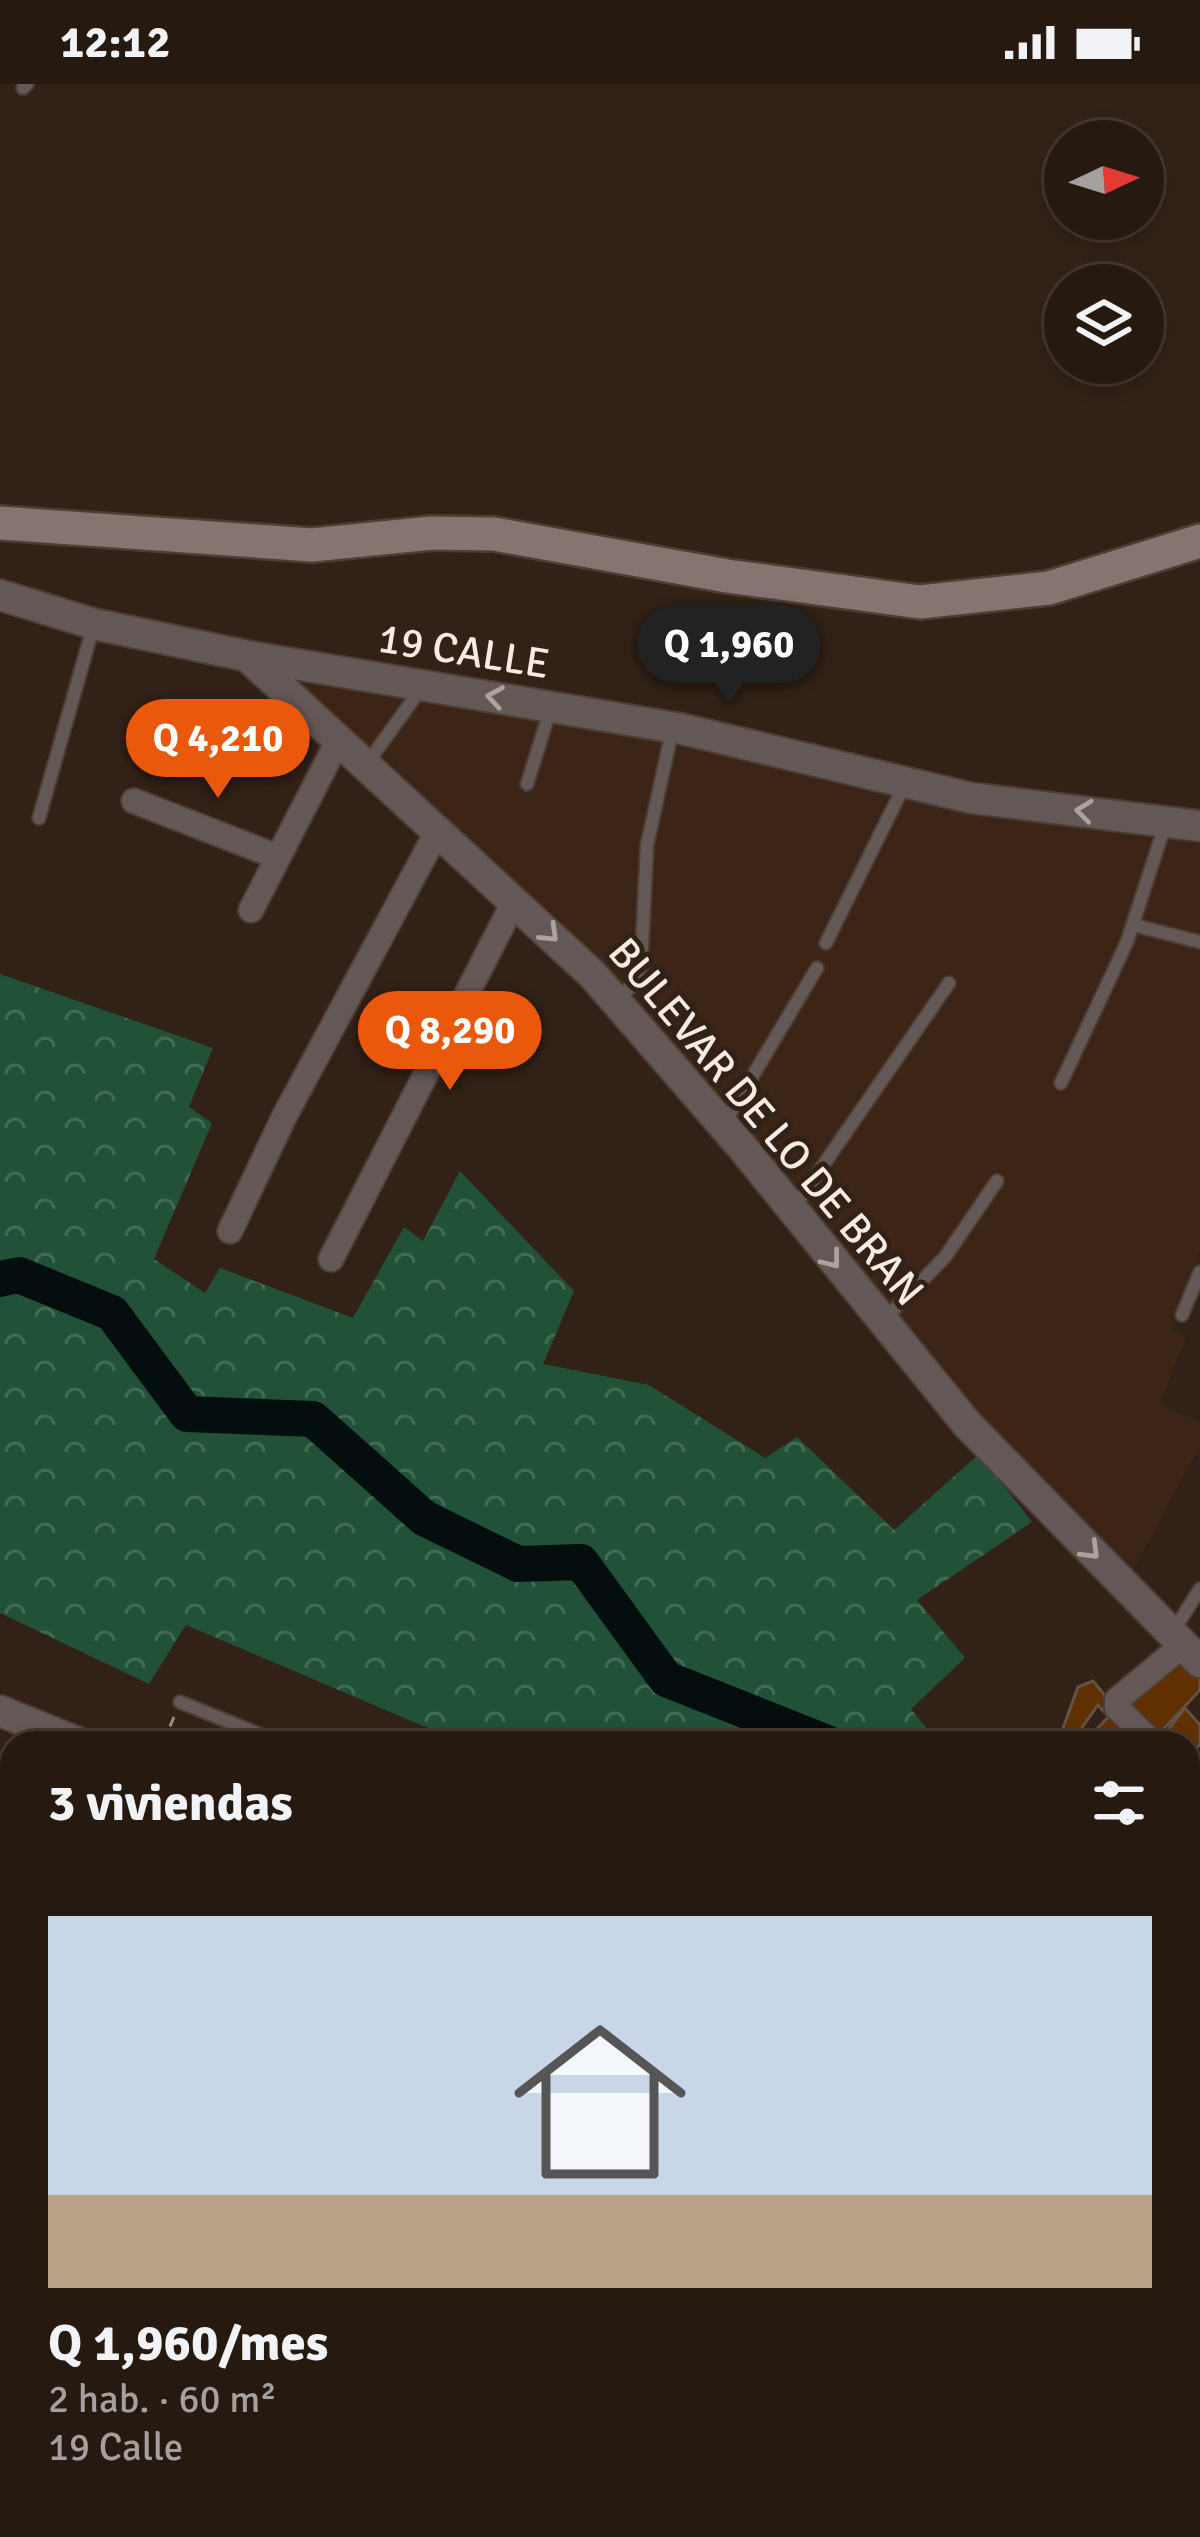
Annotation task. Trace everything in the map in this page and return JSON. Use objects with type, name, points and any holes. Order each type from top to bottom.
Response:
[{"type":"main road","points":[[0,524],[312,545],[432,533],[494,534],[727,576],[920,602],[1049,588],[1200,541]]},
{"type":"street","name":"19 CALLE","points":[[0,595],[94,624],[247,656],[673,728],[970,797],[1200,826]]},
{"type":"street","name":"BULEVAR DE LO DE BRAN","points":[[247,656],[436,834],[515,900],[615,1000],[724,1125],[967,1424],[1185,1647]]},
{"type":"street","points":[[251,910],[338,741]]},
{"type":"street","points":[[134,801],[278,857]]},
{"type":"street","points":[[230,1231],[284,1117],[436,834]]},
{"type":"street","points":[[331,1258],[515,900]]},
{"type":"street","points":[[1141,1731],[1117,1708],[1117,1700],[1185,1647]]},
{"type":"street","points":[[0,1711],[49,1731]]},
{"type":"lane","points":[[39,818],[94,624]]},
{"type":"lane","points":[[364,766],[424,686]]},
{"type":"lane","points":[[527,784],[552,707]]},
{"type":"lane","points":[[615,1000],[632,986],[641,968],[647,845],[673,728]]},
{"type":"lane","points":[[826,943],[905,783]]},
{"type":"lane","points":[[1061,1082],[1133,925],[1166,821]]},
{"type":"lane","points":[[1133,925],[1200,942]]},
{"type":"lane","points":[[724,1125],[817,968]]},
{"type":"lane","points":[[792,1210],[949,983]]},
{"type":"lane","points":[[882,1323],[945,1257],[997,1181]]},
{"type":"lane","points":[[1182,1315],[1200,1273]]},
{"type":"lane","points":[[1185,1647],[1200,1589]]},
{"type":"lane","points":[[180,1702],[251,1731]]},
{"type":"path","points":[[168,1731],[180,1702]]},
{"type":"shaded area","points":[[295,682],[469,708],[1200,840],[1200,1250],[1170,1331],[1186,1337],[1159,1405],[1200,1422],[1200,1446],[1130,1575],[967,1404],[638,1006],[559,919],[415,800]]},
{"type":"green space","points":[[0,974],[213,1048],[189,1107],[212,1123],[154,1259],[205,1293],[220,1268],[353,1318],[404,1227],[423,1241],[460,1171],[574,1291],[543,1364],[649,1385],[765,1458],[797,1437],[894,1530],[979,1454],[1032,1522],[917,1600],[965,1658],[911,1709],[929,1731],[435,1731],[186,1625],[149,1684],[0,1613]]},
{"type":"building","points":[[1179,1656],[1200,1678],[1200,1690],[1162,1731],[1152,1731],[1121,1702]]},
{"type":"building","points":[[1093,1681],[1115,1708],[1106,1714],[1098,1705],[1080,1731],[1062,1731],[1078,1687]]},
{"type":"building","points":[[1185,1708],[1200,1725],[1200,1731],[1167,1731]]},
{"type":"building","points":[[1111,1714],[1129,1731],[1095,1731]]},
{"type":"waterway","points":[[0,1279],[19,1275],[112,1313],[187,1414],[313,1419],[424,1518],[518,1564],[581,1562],[666,1679],[797,1731]]}]
